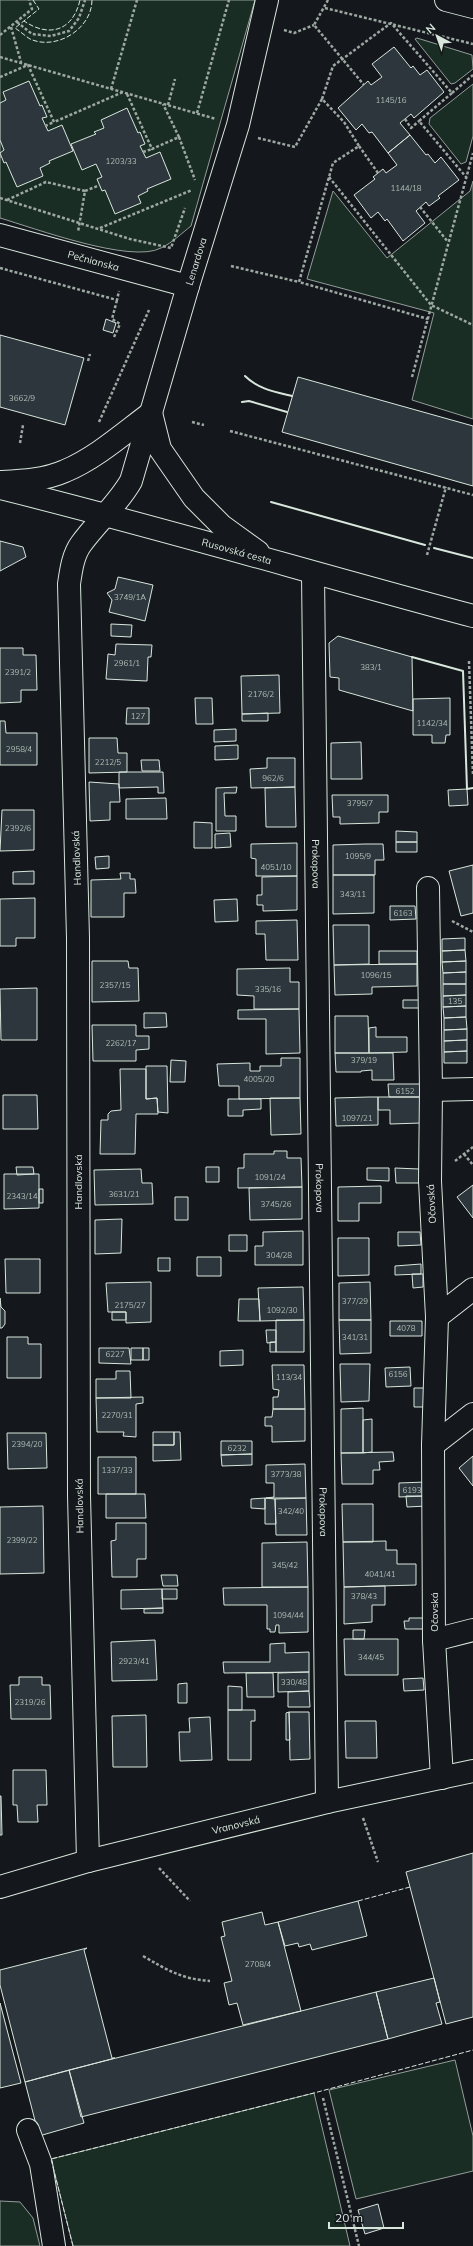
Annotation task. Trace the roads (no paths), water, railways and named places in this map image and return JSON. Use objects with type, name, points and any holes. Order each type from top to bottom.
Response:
[{"type":"street","name":"Lenardova","points":[[106,514],[123,495],[131,481],[188,286],[237,128],[267,0]]},
{"type":"street","points":[[446,0],[473,7]]},
{"type":"street","name":"Pečnianska","points":[[0,235],[188,286]]},
{"type":"street","points":[[0,482],[27,481],[64,471],[98,450],[151,413],[160,449],[194,498],[222,526],[270,560]]},
{"type":"street","name":"Rusovská cesta","points":[[0,488],[106,514],[270,560],[313,574],[473,616]]},
{"type":"street","name":"Handlovská","points":[[88,1861],[79,1495],[78,938],[69,584],[72,566],[81,544],[106,514]]},
{"type":"street","name":"Prokopova","points":[[313,574],[327,1802]]},
{"type":"street","name":"Očovská","points":[[428,888],[431,1090],[430,1181],[437,1317],[433,1445],[434,1640],[442,1778]]},
{"type":"street","points":[[431,1090],[473,1089]]},
{"type":"street","points":[[437,1317],[473,1289]]},
{"type":"street","points":[[433,1445],[473,1414]]},
{"type":"street","points":[[434,1640],[473,1630]]},
{"type":"street","name":"Vranovská","points":[[0,1887],[88,1861],[327,1802],[473,1771]]},
{"type":"street","points":[[28,2130],[41,2164],[54,2246]]}]
